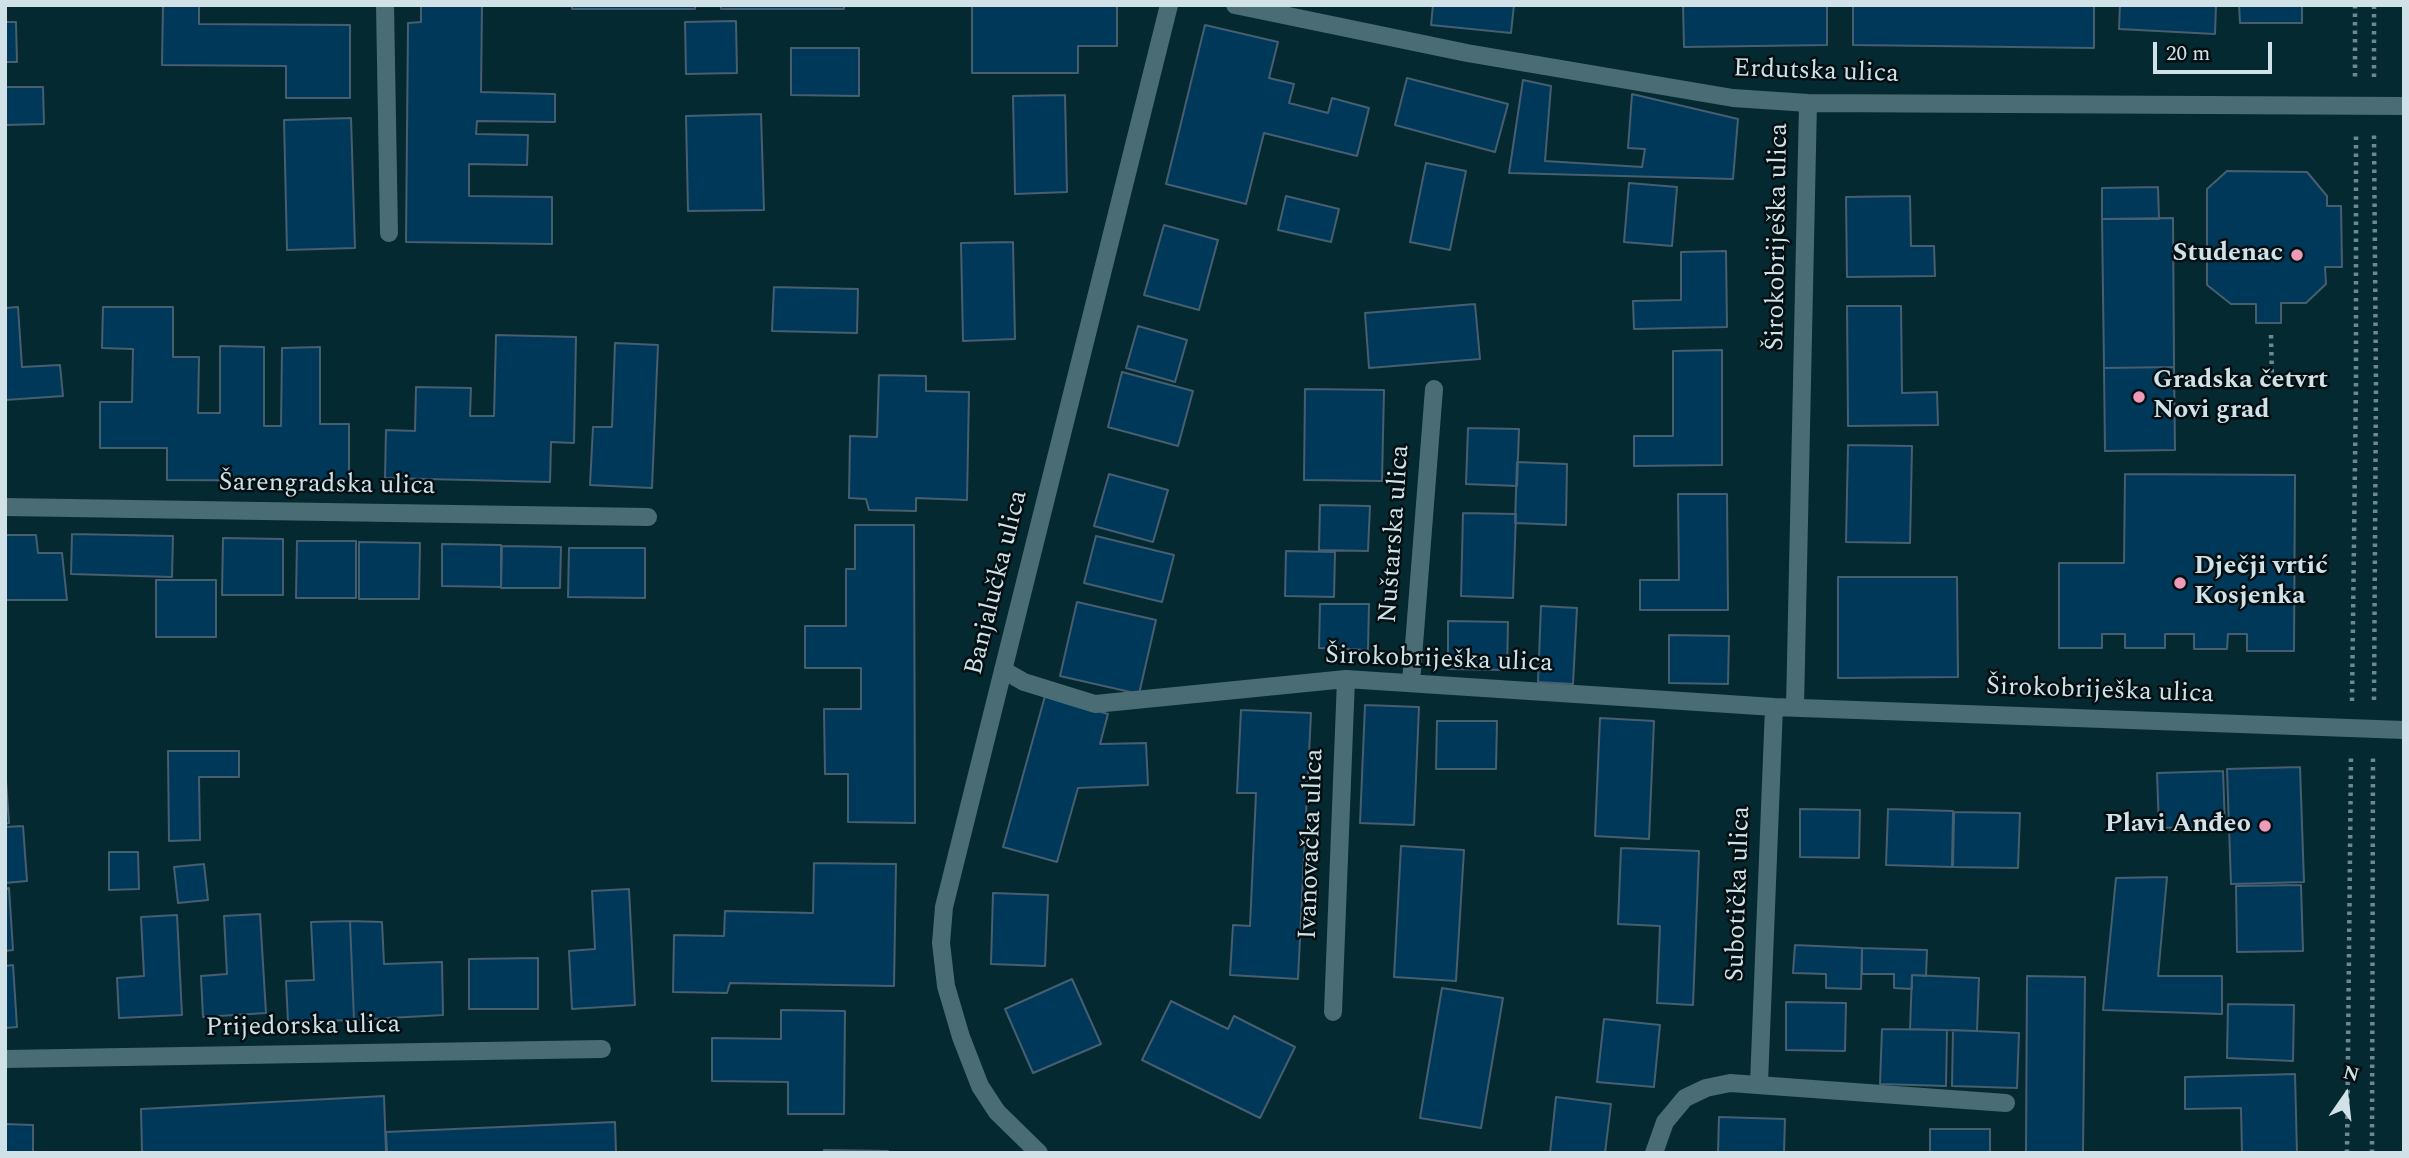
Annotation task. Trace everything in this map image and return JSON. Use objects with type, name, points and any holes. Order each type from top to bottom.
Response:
[{"type":"street","points":[[386,5],[388,233]]},
{"type":"street","name":"Banjalučka ulica","points":[[1040,1153],[997,1112],[980,1086],[961,1037],[946,986],[941,943],[944,907],[1169,5]]},
{"type":"street","name":"Erdutska ulica","points":[[1236,5],[1480,55],[1733,99],[1808,103],[2404,106]]},
{"type":"street","name":"Širokobriješka ulica","points":[[1795,707],[1808,103]]},
{"type":"street","name":"Nuštarska ulica","points":[[1411,683],[1434,389]]},
{"type":"street","name":"Šarengradska ulica","points":[[5,507],[648,517]]},
{"type":"street","name":"Širokobriješka ulica","points":[[1003,670],[1024,682],[1094,704],[1346,679],[1774,707],[2404,730]]},
{"type":"street","name":"Ivanovačka ulica","points":[[1333,1012],[1346,679]]},
{"type":"street","name":"Subotička ulica","points":[[1759,1083],[1774,707]]},
{"type":"street","name":"Prijedorska ulica","points":[[5,1059],[603,1049]]},
{"type":"street","points":[[1654,1153],[1665,1122],[1685,1098],[1706,1088],[1730,1083],[2006,1103]]},
{"type":"path","points":[[2355,5],[2365,106],[2376,384],[2372,1153]]},
{"type":"path","points":[[2347,1153],[2356,383],[2365,106],[2374,5]]},
{"type":"path","points":[[2271,335],[2272,381]]},
{"type":"building","points":[[163,5],[199,5],[199,24],[350,25],[350,98],[286,98],[286,66],[162,65]]},
{"type":"building","points":[[421,5],[482,5],[481,92],[555,94],[555,122],[477,121],[476,134],[528,135],[527,165],[469,164],[469,196],[552,197],[552,244],[406,242],[408,23],[421,22]]},
{"type":"building","points":[[572,5],[695,5],[695,9],[572,9]]},
{"type":"building","points":[[721,5],[844,5],[844,9],[721,9]]},
{"type":"building","points":[[972,5],[1117,5],[1117,46],[1078,46],[1078,73],[972,73]]},
{"type":"building","points":[[1433,5],[1514,5],[1511,33],[1431,25]]},
{"type":"building","points":[[1683,5],[1827,5],[1827,45],[1684,47]]},
{"type":"building","points":[[1853,5],[2094,5],[2094,48],[1853,45]]},
{"type":"building","points":[[2120,5],[2216,5],[2215,34],[2119,29]]},
{"type":"building","points":[[2239,5],[2302,5],[2302,23],[2240,23]]},
{"type":"building","points":[[736,21],[737,73],[686,74],[685,22]]},
{"type":"building","points":[[5,22],[16,22],[17,62],[5,62]]},
{"type":"building","points":[[1205,25],[1278,42],[1269,78],[1294,84],[1289,103],[1328,113],[1332,98],[1369,108],[1357,156],[1264,133],[1246,204],[1166,184]]},
{"type":"building","points":[[791,48],[859,48],[859,96],[791,95]]},
{"type":"building","points":[[1407,78],[1508,104],[1495,152],[1395,125]]},
{"type":"building","points":[[1523,80],[1551,86],[1545,161],[1642,167],[1645,149],[1628,148],[1632,94],[1738,119],[1733,179],[1509,173]]},
{"type":"building","points":[[5,87],[43,87],[44,124],[5,125]]},
{"type":"building","points":[[1065,95],[1067,192],[1015,194],[1013,96]]},
{"type":"building","points":[[761,114],[764,210],[688,211],[686,116]]},
{"type":"building","points":[[351,118],[355,248],[287,250],[284,120]]},
{"type":"building","points":[[1426,163],[1466,171],[1450,250],[1410,242]]},
{"type":"building","points":[[2227,171],[2307,172],[2327,196],[2327,206],[2341,206],[2342,267],[2325,267],[2326,284],[2306,303],[2281,303],[2281,323],[2256,323],[2256,304],[2231,304],[2207,285],[2207,189]]},
{"type":"building","points":[[1629,183],[1677,187],[1672,246],[1624,242]]},
{"type":"building","points":[[2158,187],[2159,219],[2102,219],[2102,188]]},
{"type":"building","points":[[1286,196],[1339,209],[1331,242],[1278,230]]},
{"type":"building","points":[[1910,196],[1911,246],[1934,246],[1935,276],[1847,277],[1846,197]]},
{"type":"building","points":[[2173,218],[2174,367],[2104,368],[2102,219]]},
{"type":"building","points":[[1164,225],[1218,240],[1199,310],[1144,295]]},
{"type":"building","points":[[1013,242],[1015,339],[963,341],[961,243]]},
{"type":"building","points":[[1726,251],[1727,327],[1634,329],[1633,301],[1681,300],[1681,252]]},
{"type":"building","points":[[774,287],[858,289],[857,333],[772,331]]},
{"type":"building","points":[[1475,304],[1480,359],[1369,368],[1365,313]]},
{"type":"building","points":[[1847,306],[1901,306],[1902,393],[1937,392],[1938,425],[1848,426]]},
{"type":"building","points":[[18,307],[22,367],[60,365],[63,396],[5,400],[5,308]]},
{"type":"building","points":[[103,307],[173,307],[173,357],[199,357],[198,413],[220,413],[220,346],[264,347],[264,426],[281,426],[282,348],[320,347],[320,424],[349,424],[349,481],[167,480],[167,448],[100,448],[100,402],[132,402],[133,349],[102,348]]},
{"type":"building","points":[[1138,326],[1187,340],[1175,382],[1126,368]]},
{"type":"building","points":[[496,335],[576,337],[574,443],[551,442],[550,482],[385,478],[386,430],[415,431],[416,387],[471,388],[470,416],[494,416]]},
{"type":"building","points":[[615,343],[658,345],[652,488],[590,485],[593,427],[612,427]]},
{"type":"building","points":[[1722,350],[1722,465],[1634,466],[1634,436],[1673,436],[1673,351]]},
{"type":"building","points":[[2174,367],[2175,450],[2105,451],[2104,368]]},
{"type":"building","points":[[1122,372],[1193,391],[1178,446],[1108,427]]},
{"type":"building","points":[[879,375],[926,376],[926,391],[969,392],[967,500],[916,498],[916,511],[869,510],[866,499],[849,498],[850,436],[877,437]]},
{"type":"building","points":[[1305,389],[1384,390],[1382,481],[1304,480]]},
{"type":"building","points":[[1468,428],[1519,429],[1517,486],[1466,484]]},
{"type":"building","points":[[1848,445],[1912,446],[1910,543],[1846,542]]},
{"type":"building","points":[[1517,462],[1567,464],[1566,525],[1515,523]]},
{"type":"building","points":[[1109,474],[1168,490],[1153,542],[1094,526]]},
{"type":"building","points":[[2125,474],[2295,475],[2294,651],[2247,651],[2247,634],[2228,634],[2227,649],[2194,649],[2194,634],[2165,634],[2165,648],[2125,648],[2125,634],[2102,634],[2102,648],[2059,648],[2059,563],[2124,563]]},
{"type":"building","points":[[1678,494],[1727,494],[1728,610],[1640,610],[1640,580],[1679,580]]},
{"type":"building","points":[[1320,505],[1370,506],[1368,551],[1319,550]]},
{"type":"building","points":[[1463,513],[1516,514],[1513,598],[1461,596]]},
{"type":"building","points":[[855,525],[914,525],[915,823],[848,822],[848,774],[825,774],[824,709],[861,709],[861,668],[805,668],[805,626],[846,626],[846,569],[855,569]]},
{"type":"building","points":[[72,534],[173,536],[172,577],[71,574]]},
{"type":"building","points":[[5,535],[36,535],[38,553],[62,553],[67,600],[5,600]]},
{"type":"building","points":[[1096,536],[1174,555],[1162,602],[1084,583]]},
{"type":"building","points":[[223,538],[283,539],[283,595],[222,595]]},
{"type":"building","points":[[297,541],[356,541],[356,598],[296,598]]},
{"type":"building","points":[[359,542],[420,543],[419,599],[359,599]]},
{"type":"building","points":[[442,544],[501,545],[501,587],[442,586]]},
{"type":"building","points":[[502,546],[561,547],[560,588],[501,588]]},
{"type":"building","points":[[569,548],[645,548],[645,598],[568,597]]},
{"type":"building","points":[[1286,551],[1335,552],[1334,597],[1285,596]]},
{"type":"building","points":[[1838,577],[1957,577],[1958,677],[1838,678]]},
{"type":"building","points":[[156,580],[216,580],[216,637],[156,637]]},
{"type":"building","points":[[1077,602],[1156,620],[1139,694],[1060,676]]},
{"type":"building","points":[[1320,604],[1369,604],[1368,650],[1319,648]]},
{"type":"building","points":[[1541,606],[1577,608],[1573,684],[1538,682]]},
{"type":"building","points":[[1448,621],[1508,622],[1507,670],[1448,669]]},
{"type":"building","points":[[1669,635],[1729,636],[1728,684],[1669,683]]},
{"type":"building","points":[[1045,696],[1108,714],[1100,744],[1146,743],[1148,785],[1078,788],[1057,862],[1003,847]]},
{"type":"building","points":[[1365,705],[1419,707],[1414,825],[1360,823]]},
{"type":"building","points":[[1241,710],[1311,713],[1298,979],[1230,975],[1233,925],[1250,926],[1256,793],[1237,793]]},
{"type":"building","points":[[1600,718],[1654,721],[1649,839],[1595,836]]},
{"type":"building","points":[[1437,721],[1497,721],[1496,769],[1436,769]]},
{"type":"building","points":[[168,751],[239,751],[239,777],[199,777],[200,840],[169,841]]},
{"type":"building","points":[[5,767],[9,823],[5,824]]},
{"type":"building","name":"Plavi Anđeo","points":[[2300,767],[2304,882],[2231,884],[2227,769]]},
{"type":"building","points":[[2223,771],[2225,826],[2159,828],[2157,773]]},
{"type":"building","points":[[1800,809],[1860,810],[1859,858],[1800,857]]},
{"type":"building","points":[[1888,809],[1953,811],[1952,867],[1886,865]]},
{"type":"building","points":[[1954,812],[2020,813],[2018,868],[1953,867]]},
{"type":"building","points":[[23,826],[27,881],[5,883],[5,827]]},
{"type":"building","points":[[1401,846],[1464,850],[1456,981],[1394,977]]},
{"type":"building","points":[[1621,848],[1699,851],[1693,1005],[1657,1003],[1660,926],[1618,924]]},
{"type":"building","points":[[109,852],[138,852],[139,889],[109,890]]},
{"type":"building","points":[[814,863],[896,864],[894,986],[730,983],[727,993],[673,992],[674,935],[724,936],[725,911],[813,913]]},
{"type":"building","points":[[204,864],[208,900],[178,903],[174,867]]},
{"type":"building","points":[[2167,877],[2158,976],[2222,976],[2222,1014],[2103,1010],[2116,878]]},
{"type":"building","points":[[2301,885],[2303,951],[2237,952],[2236,886]]},
{"type":"building","points":[[9,888],[13,950],[5,951],[5,889]]},
{"type":"building","points":[[629,889],[635,1005],[572,1009],[569,951],[595,949],[592,891]]},
{"type":"building","points":[[993,893],[1048,895],[1045,966],[991,964]]},
{"type":"building","points":[[260,914],[266,1013],[203,1017],[201,976],[227,974],[224,916]]},
{"type":"building","points":[[177,915],[182,1015],[119,1018],[117,978],[144,976],[141,917]]},
{"type":"building","points":[[350,921],[354,1020],[288,1022],[286,981],[314,980],[311,922]]},
{"type":"building","points":[[350,921],[382,922],[384,964],[442,962],[443,1015],[354,1020]]},
{"type":"building","points":[[1795,945],[1862,948],[1861,989],[1826,988],[1826,974],[1793,973]]},
{"type":"building","points":[[1862,948],[1927,950],[1926,976],[1912,975],[1912,989],[1894,988],[1894,974],[1862,974]]},
{"type":"building","points":[[538,958],[538,1009],[469,1009],[469,959]]},
{"type":"building","points":[[13,965],[17,1027],[5,1028],[5,966]]},
{"type":"building","points":[[1912,975],[1979,978],[1977,1031],[1910,1029]]},
{"type":"building","points":[[2027,976],[2085,977],[2083,1153],[2026,1153]]},
{"type":"building","points":[[1072,979],[1101,1044],[1033,1073],[1005,1009]]},
{"type":"building","points":[[1442,988],[1503,998],[1481,1128],[1420,1118]]},
{"type":"building","points":[[1171,1001],[1228,1029],[1234,1016],[1295,1047],[1260,1118],[1142,1060]]},
{"type":"building","points":[[1786,1002],[1846,1003],[1845,1051],[1786,1050]]},
{"type":"building","points":[[2228,1004],[2294,1005],[2293,1061],[2227,1058]]},
{"type":"building","points":[[781,1010],[845,1011],[844,1114],[788,1114],[788,1082],[712,1081],[712,1038],[781,1039]]},
{"type":"building","points":[[1604,1019],[1660,1025],[1654,1087],[1597,1082]]},
{"type":"building","points":[[1882,1029],[1947,1030],[1946,1086],[1880,1084]]},
{"type":"building","points":[[1953,1030],[2019,1033],[2017,1088],[1952,1086]]},
{"type":"building","points":[[2295,1074],[2297,1153],[2242,1153],[2241,1108],[2185,1109],[2185,1077]]},
{"type":"building","points":[[384,1096],[386,1153],[142,1153],[141,1109]]},
{"type":"building","points":[[1556,1097],[1611,1104],[1605,1153],[1550,1153]]},
{"type":"building","points":[[1719,1117],[1785,1119],[1784,1153],[1718,1153]]},
{"type":"building","points":[[615,1122],[616,1153],[387,1153],[386,1132]]},
{"type":"building","points":[[5,1124],[33,1125],[33,1153],[5,1153]]},
{"type":"building","points":[[1930,1129],[1990,1129],[1990,1153],[1930,1153]]},
{"type":"building","points":[[824,1150],[888,1151],[888,1153],[824,1153]]},
{"type":"place","name":"Studenac","points":[[2297,255]]},
{"type":"place","name":"Gradska četvrt Novi grad","points":[[2139,397]]},
{"type":"place","name":"Dječji vrtić Kosjenka","points":[[2180,583]]},
{"type":"place","name":"Plavi Anđeo","points":[[2265,826]]}]
